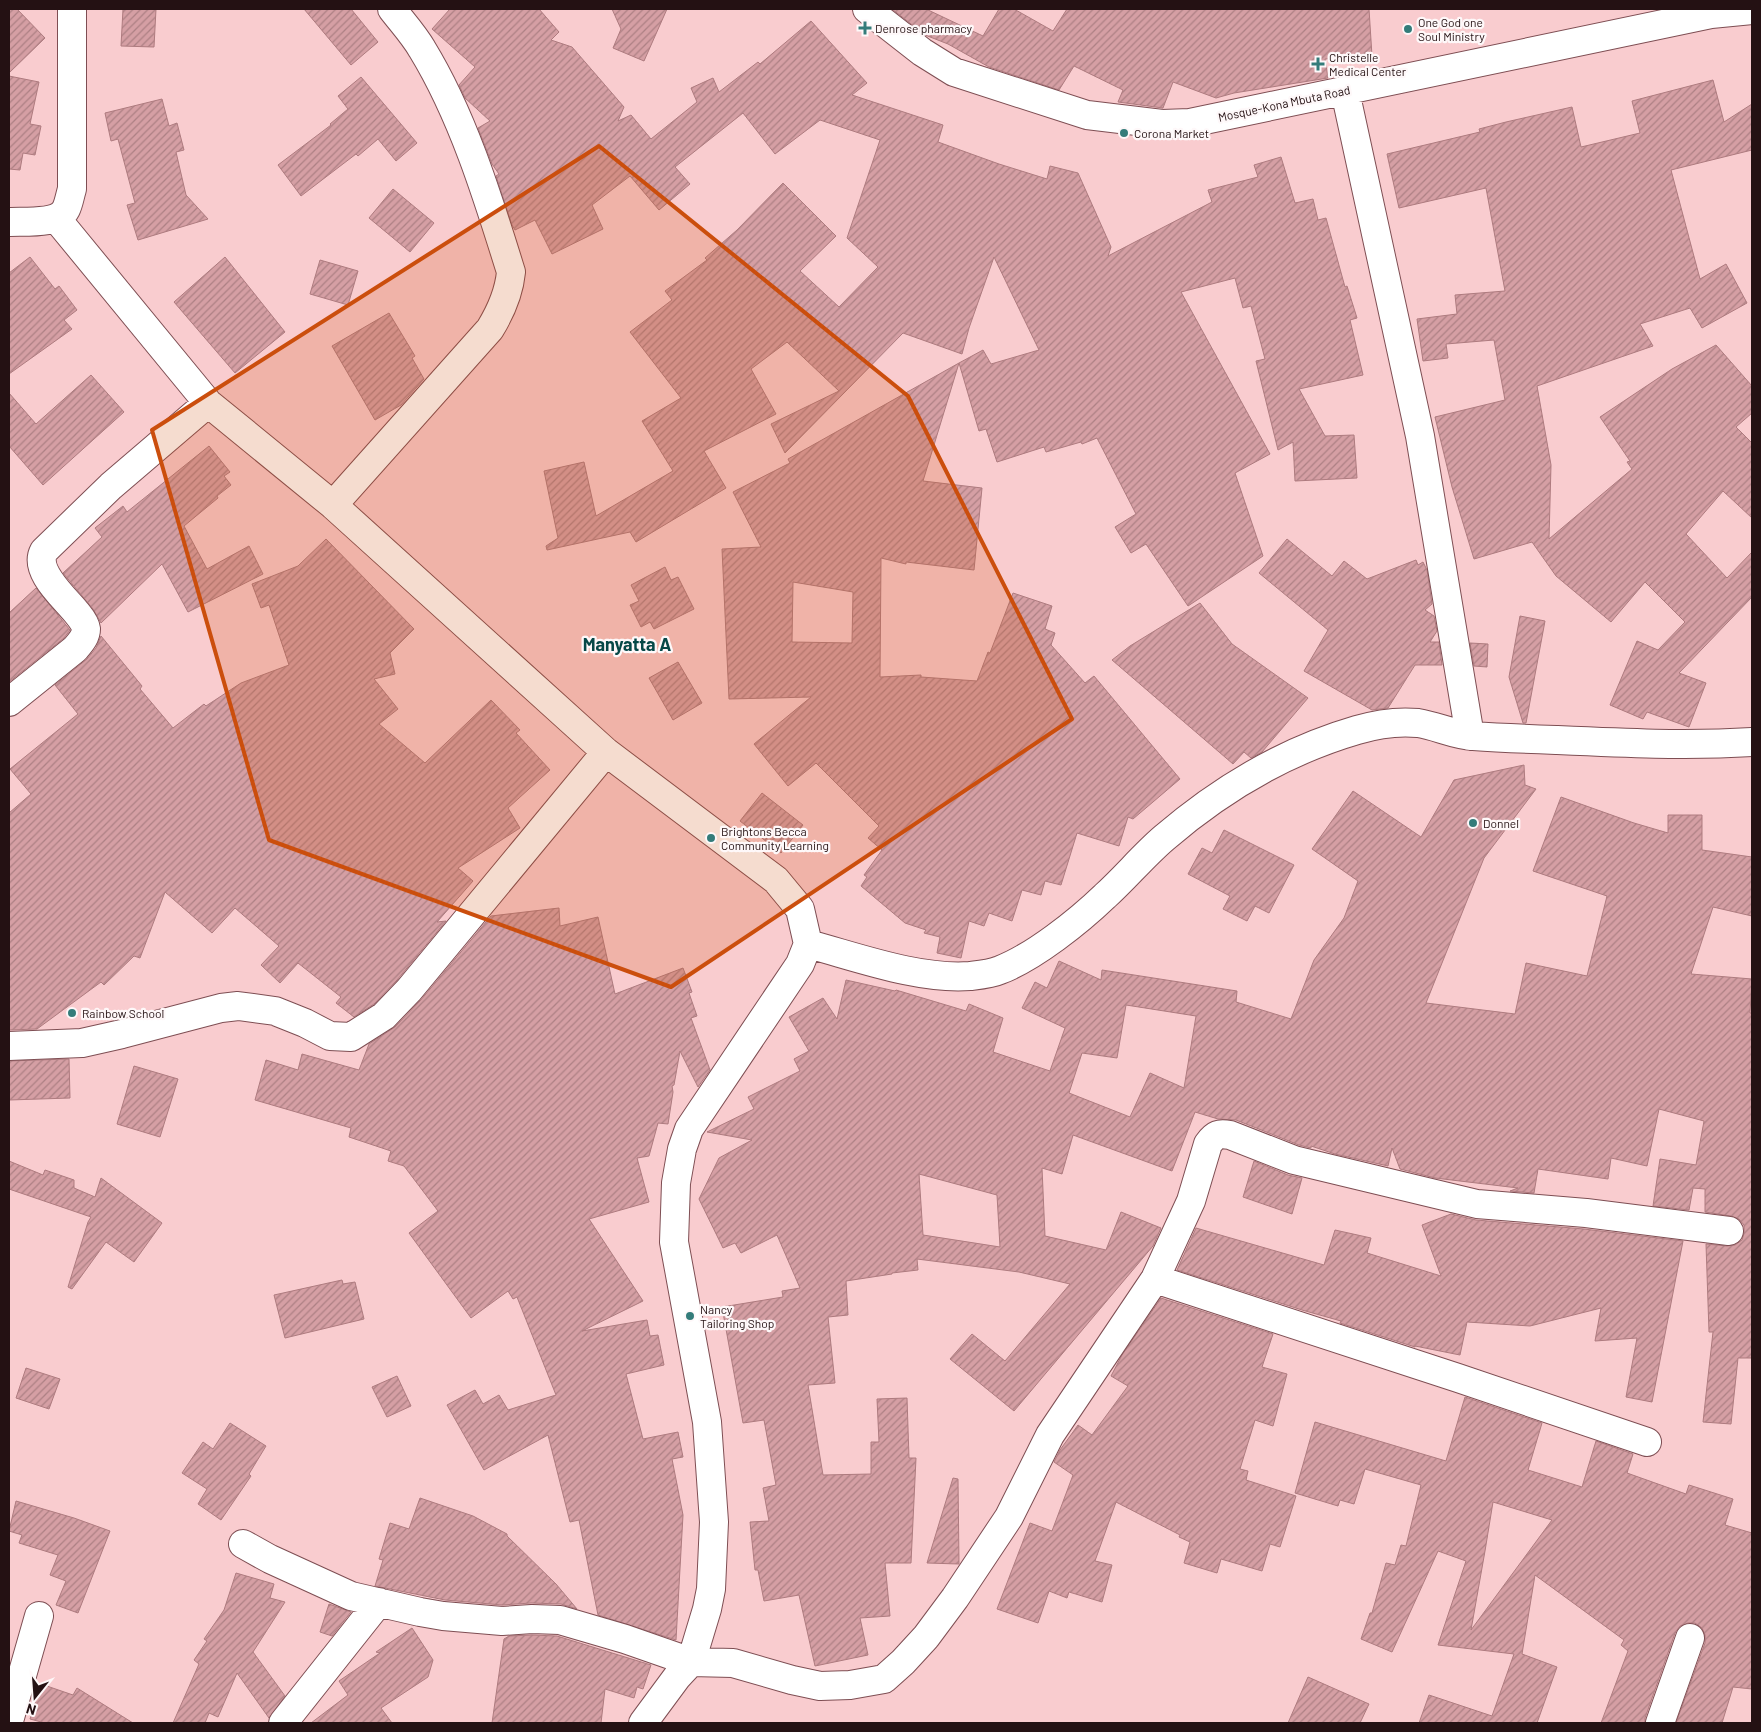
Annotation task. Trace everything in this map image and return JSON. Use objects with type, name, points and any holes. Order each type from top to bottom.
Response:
[{"type":"street","points":[[9,222],[48,221],[56,218],[66,208],[72,189],[72,9]]},
{"type":"street","points":[[333,505],[490,329],[500,311],[510,285],[511,272],[486,190],[444,89],[421,47],[392,9]]},
{"type":"street","name":"Mosque-Kona Mbuta Road","points":[[867,9],[922,52],[954,72],[1087,115],[1162,124],[1190,123],[1711,11],[1752,10]]},
{"type":"street","points":[[1345,91],[1420,436],[1470,736]]},
{"type":"street","points":[[56,218],[208,402],[333,505],[606,752],[776,880],[800,909],[808,944],[800,964],[689,1129],[682,1149],[676,1183],[674,1242],[707,1422],[714,1522],[711,1589],[708,1608],[691,1662],[677,1677],[643,1723]]},
{"type":"street","points":[[9,702],[75,649],[84,638],[86,631],[83,620],[44,574],[40,562],[44,551],[111,486],[208,402]]},
{"type":"street","points":[[808,944],[904,970],[938,976],[969,976],[998,971],[1026,956],[1070,925],[1104,897],[1163,839],[1236,784],[1276,761],[1320,742],[1389,722],[1419,724],[1470,736],[1642,744],[1752,742]]},
{"type":"street","points":[[9,1046],[82,1042],[122,1034],[221,1008],[238,1006],[276,1011],[304,1022],[330,1036],[351,1037],[384,1016],[409,990],[606,752]]},
{"type":"street","points":[[243,1544],[270,1559],[351,1596],[443,1616],[502,1621],[560,1620],[691,1662],[733,1663],[820,1686],[850,1685],[884,1679],[926,1638],[955,1598],[1008,1517],[1050,1435],[1155,1279],[1191,1201],[1208,1144],[1214,1136],[1220,1133],[1230,1135],[1294,1160],[1477,1204],[1586,1213],[1729,1231]]},
{"type":"street","points":[[1155,1279],[1647,1442]]},
{"type":"street","points":[[283,1723],[379,1602]]},
{"type":"street","points":[[9,1721],[39,1616]]},
{"type":"street","points":[[1660,1723],[1690,1638]]},
{"type":"highlighted area","points":[[599,146],[908,396],[1072,719],[671,987],[269,840],[152,430]]},
{"type":"building","points":[[9,9],[17,9],[45,38],[9,73]]},
{"type":"building","points":[[123,9],[156,9],[154,47],[121,46]]},
{"type":"building","points":[[304,9],[351,9],[378,42],[351,65]]},
{"type":"building","points":[[450,9],[539,9],[559,32],[551,40],[572,47],[624,107],[618,121],[631,115],[651,139],[697,102],[691,88],[713,78],[719,92],[758,62],[760,64],[811,21],[867,83],[852,95],[943,125],[938,142],[999,164],[1047,179],[1050,166],[1078,173],[1111,247],[1108,256],[1212,202],[1208,190],[1258,177],[1254,165],[1281,157],[1295,203],[1313,199],[1318,220],[1326,218],[1345,287],[1347,286],[1357,318],[1350,320],[1363,375],[1299,389],[1325,436],[1354,435],[1357,478],[1295,481],[1293,442],[1278,450],[1256,361],[1265,359],[1251,306],[1243,308],[1235,278],[1181,292],[1270,454],[1235,473],[1263,556],[1188,606],[1146,544],[1131,553],[1115,527],[1136,514],[1097,438],[1082,444],[1081,442],[1046,452],[1044,447],[997,462],[986,429],[979,431],[959,363],[983,350],[991,364],[1039,350],[994,257],[962,354],[903,333],[785,453],[771,424],[839,391],[787,342],[751,369],[776,414],[704,451],[726,488],[636,542],[630,532],[547,550],[546,546],[558,538],[544,471],[584,462],[596,516],[673,471],[642,421],[681,398],[630,332],[672,300],[665,291],[707,260],[705,258],[737,230],[783,183],[836,236],[800,271],[839,307],[878,267],[847,238],[880,140],[820,120],[775,154],[743,113],[675,167],[690,184],[659,210],[630,176],[592,205],[603,229],[552,254],[535,220],[515,230],[512,225],[496,176],[499,174],[492,164],[478,128],[490,121],[465,98],[459,85],[475,67],[432,29]]},
{"type":"building","points":[[612,9],[667,9],[644,61],[613,48],[621,29]]},
{"type":"building","points":[[892,9],[926,9],[983,36],[999,9],[1014,9],[1053,31],[1067,9],[1369,9],[1372,56],[1325,59],[1328,78],[1234,93],[1216,98],[1173,82],[1163,108],[1118,102],[1123,90],[1074,66],[1059,90],[989,67],[948,44],[925,35]]},
{"type":"building","points":[[9,76],[39,82],[30,124],[41,126],[35,155],[23,153],[20,170],[9,169]]},
{"type":"building","points":[[361,77],[417,143],[396,161],[378,139],[358,156],[356,154],[301,196],[278,165],[331,125],[348,109],[338,96]]},
{"type":"building","points":[[1713,80],[1724,122],[1752,104],[1752,150],[1671,170],[1700,279],[1726,264],[1747,303],[1702,328],[1690,308],[1640,324],[1653,346],[1537,386],[1551,465],[1549,539],[1632,469],[1627,462],[1630,461],[1600,417],[1672,369],[1716,345],[1752,386],[1752,413],[1736,427],[1752,443],[1752,518],[1723,491],[1686,534],[1727,578],[1752,552],[1752,597],[1679,673],[1706,683],[1689,727],[1647,712],[1643,719],[1610,705],[1637,641],[1658,650],[1685,622],[1645,582],[1611,622],[1556,576],[1532,542],[1474,559],[1452,487],[1435,417],[1505,400],[1494,340],[1446,344],[1448,358],[1423,361],[1417,319],[1457,314],[1455,295],[1505,291],[1486,188],[1399,208],[1387,154],[1480,132],[1479,129],[1506,122],[1572,107],[1581,147],[1640,133],[1632,101]]},
{"type":"building","points":[[162,99],[169,126],[177,123],[184,150],[176,152],[186,195],[208,219],[138,240],[127,205],[135,203],[118,139],[111,141],[105,113]]},
{"type":"building","points":[[393,189],[434,223],[410,252],[369,218]]},
{"type":"building","points":[[30,257],[55,289],[59,286],[77,310],[64,320],[72,329],[9,374],[9,273]]},
{"type":"building","points":[[225,257],[285,332],[235,373],[174,302]]},
{"type":"building","points":[[320,260],[358,271],[348,305],[310,294]]},
{"type":"building","points":[[389,313],[415,356],[412,358],[424,379],[401,405],[375,420],[332,346]]},
{"type":"building","points":[[959,363],[923,481],[982,488],[974,570],[906,562],[906,564],[881,558],[880,677],[921,675],[921,677],[977,681],[1013,593],[1052,606],[1045,629],[1055,633],[1051,645],[1085,683],[1094,676],[1180,779],[1133,819],[1128,817],[1119,846],[1077,833],[1061,885],[1045,881],[1041,895],[1022,890],[1012,921],[989,913],[984,926],[969,921],[961,958],[937,953],[940,937],[924,933],[926,930],[905,923],[861,886],[867,877],[864,875],[882,850],[868,838],[879,826],[816,763],[788,786],[754,744],[811,697],[729,699],[722,549],[761,547],[733,492],[790,463],[788,459]],"holes":[[[793,582],[853,592],[852,643],[792,642]]]},
{"type":"building","points":[[91,375],[124,412],[43,485],[9,446],[9,393],[36,424]]},
{"type":"building","points":[[209,446],[230,472],[224,476],[231,485],[184,526],[207,569],[249,546],[263,574],[188,612],[162,564],[101,623],[93,609],[63,573],[102,537],[95,528],[123,506],[127,512]]},
{"type":"building","points":[[326,539],[414,629],[390,653],[395,674],[374,679],[398,709],[379,724],[425,763],[491,700],[520,730],[516,733],[550,770],[508,808],[520,828],[458,868],[473,881],[437,922],[446,921],[397,980],[374,1004],[354,1017],[336,1003],[341,997],[298,963],[280,983],[261,965],[279,946],[235,908],[212,933],[165,892],[140,958],[134,956],[104,985],[101,982],[37,1029],[9,1030],[9,813],[31,794],[10,769],[78,714],[55,685],[87,659],[96,648],[101,636],[142,686],[140,689],[173,728],[204,704],[206,706],[241,683],[289,665],[269,605],[261,608],[252,584],[298,566]]},
{"type":"building","points":[[1287,539],[1332,576],[1344,561],[1367,579],[1416,560],[1418,565],[1423,562],[1427,570],[1432,604],[1425,610],[1434,616],[1437,631],[1430,642],[1439,642],[1442,665],[1415,665],[1388,708],[1372,710],[1304,671],[1328,630],[1259,573]]},
{"type":"building","points":[[665,567],[671,580],[678,577],[694,609],[654,629],[650,622],[641,627],[630,605],[639,601],[631,585]]},
{"type":"building","points":[[36,588],[70,630],[64,638],[9,682],[9,613]]},
{"type":"building","points":[[1200,603],[1232,644],[1308,698],[1262,752],[1251,758],[1244,752],[1233,764],[1112,660],[1130,646]]},
{"type":"building","points":[[1520,616],[1545,621],[1526,723],[1523,723],[1509,677]]},
{"type":"building","points":[[1470,643],[1488,644],[1487,667],[1474,666]]},
{"type":"building","points":[[678,662],[702,703],[673,720],[649,678]]},
{"type":"building","points":[[1524,765],[1525,785],[1536,789],[1484,858],[1426,1003],[1515,1014],[1526,963],[1587,976],[1607,896],[1533,871],[1561,797],[1668,833],[1668,815],[1702,815],[1702,850],[1752,857],[1752,916],[1713,907],[1691,974],[1752,979],[1750,1013],[1752,1013],[1752,1358],[1738,1358],[1731,1424],[1703,1422],[1713,1332],[1709,1332],[1706,1244],[1735,1245],[1742,1240],[1744,1225],[1739,1219],[1731,1216],[1705,1212],[1705,1189],[1693,1188],[1689,1210],[1653,1206],[1660,1159],[1696,1165],[1704,1121],[1659,1109],[1647,1166],[1611,1158],[1608,1179],[1538,1169],[1534,1193],[1510,1191],[1518,1188],[1435,1178],[1400,1169],[1392,1148],[1388,1166],[1335,1154],[1311,1146],[1311,1148],[1299,1145],[1236,1120],[1218,1119],[1195,1112],[1172,1171],[1073,1135],[1062,1174],[1042,1168],[1045,1236],[1106,1250],[1121,1212],[1161,1228],[1153,1246],[1014,1411],[950,1359],[972,1334],[1005,1361],[1070,1284],[1019,1272],[917,1259],[918,1270],[846,1281],[848,1315],[828,1317],[835,1383],[808,1385],[823,1475],[871,1474],[871,1442],[879,1442],[877,1399],[907,1398],[909,1458],[916,1458],[911,1563],[885,1563],[890,1616],[860,1618],[868,1655],[815,1666],[799,1595],[764,1601],[758,1570],[755,1570],[750,1522],[769,1521],[763,1488],[776,1485],[764,1420],[743,1423],[722,1307],[783,1297],[782,1291],[800,1288],[777,1235],[741,1253],[735,1243],[723,1248],[699,1199],[719,1158],[752,1140],[707,1132],[754,1109],[748,1097],[800,1071],[794,1059],[809,1051],[789,1017],[823,998],[837,1019],[846,980],[896,990],[966,1011],[969,1004],[1003,1018],[993,1052],[1050,1071],[1065,1028],[1022,1008],[1035,982],[1047,988],[1059,961],[1101,980],[1102,970],[1237,991],[1236,1002],[1291,1019],[1314,960],[1344,918],[1358,881],[1312,849],[1353,791],[1421,837],[1454,780]],"holes":[[[1126,1005],[1196,1016],[1184,1088],[1150,1073],[1130,1117],[1069,1093],[1082,1053],[1117,1058]],[[919,1174],[997,1195],[1000,1247],[923,1235]]]},
{"type":"building","points":[[762,793],[803,825],[781,853],[740,821]]},
{"type":"building","points":[[1224,830],[1294,865],[1269,913],[1255,906],[1247,921],[1223,909],[1230,896],[1188,874],[1202,848],[1212,853]]},
{"type":"building","points":[[559,908],[560,926],[598,917],[615,994],[683,968],[692,992],[689,993],[697,1016],[691,1018],[710,1070],[698,1087],[680,1051],[674,1085],[672,1086],[673,1092],[668,1124],[658,1123],[649,1156],[637,1158],[649,1202],[589,1219],[643,1301],[582,1331],[647,1320],[650,1336],[658,1335],[664,1365],[626,1374],[643,1439],[678,1432],[683,1457],[672,1459],[683,1515],[676,1640],[598,1615],[579,1520],[570,1522],[548,1435],[484,1470],[447,1405],[475,1390],[483,1404],[499,1395],[508,1410],[556,1395],[517,1297],[513,1299],[508,1291],[471,1318],[409,1233],[438,1211],[404,1166],[388,1161],[391,1151],[349,1137],[351,1128],[255,1100],[266,1060],[298,1070],[302,1054],[359,1070],[369,1044],[395,1027],[420,1001],[491,916]]},
{"type":"building","points":[[69,1059],[70,1098],[9,1100],[9,1061]]},
{"type":"building","points":[[134,1066],[178,1079],[160,1137],[117,1124]]},
{"type":"building","points":[[9,1161],[43,1175],[45,1170],[74,1180],[74,1188],[95,1197],[101,1178],[162,1223],[134,1262],[106,1242],[72,1289],[68,1287],[91,1217],[9,1189]]},
{"type":"building","points":[[1254,1161],[1288,1175],[1302,1178],[1292,1214],[1243,1197]]},
{"type":"building","points":[[1451,1214],[1476,1220],[1584,1229],[1683,1241],[1652,1402],[1626,1397],[1637,1338],[1595,1341],[1601,1308],[1530,1326],[1467,1322],[1460,1355],[1415,1347],[1340,1323],[1341,1321],[1177,1270],[1196,1228],[1324,1265],[1335,1230],[1371,1238],[1367,1253],[1441,1276],[1422,1225]]},
{"type":"building","points":[[342,1280],[343,1284],[355,1282],[364,1319],[285,1338],[274,1295]]},
{"type":"building","points":[[1161,1298],[1273,1334],[1262,1367],[1287,1374],[1273,1426],[1255,1420],[1240,1469],[1248,1471],[1246,1480],[1296,1496],[1280,1547],[1270,1544],[1262,1571],[1221,1559],[1217,1573],[1184,1563],[1190,1542],[1116,1502],[1095,1561],[1112,1565],[1102,1602],[1069,1592],[1067,1598],[1049,1591],[1038,1623],[997,1609],[1030,1523],[1052,1531],[1073,1475],[1054,1462],[1060,1450],[1078,1425],[1092,1435],[1128,1386],[1111,1376],[1122,1355]]},
{"type":"building","points":[[26,1368],[60,1379],[49,1409],[16,1398]]},
{"type":"building","points":[[397,1376],[411,1406],[387,1417],[372,1387]]},
{"type":"building","points":[[1465,1397],[1542,1423],[1528,1470],[1582,1487],[1596,1441],[1633,1454],[1627,1473],[1686,1494],[1689,1485],[1733,1499],[1725,1525],[1752,1533],[1752,1689],[1733,1687],[1722,1723],[1676,1723],[1705,1643],[1705,1635],[1702,1628],[1695,1623],[1688,1623],[1680,1626],[1675,1633],[1645,1718],[1645,1723],[1601,1723],[1628,1651],[1621,1645],[1624,1640],[1535,1575],[1522,1654],[1557,1667],[1537,1723],[1419,1723],[1429,1695],[1492,1716],[1514,1654],[1438,1645],[1466,1561],[1438,1551],[1392,1652],[1361,1639],[1370,1613],[1372,1613],[1386,1563],[1395,1565],[1401,1545],[1406,1546],[1421,1485],[1365,1469],[1354,1504],[1340,1500],[1338,1506],[1295,1493],[1315,1422],[1446,1461]],"holes":[[[1493,1502],[1552,1520],[1471,1630]]]},
{"type":"building","points":[[230,1423],[266,1446],[249,1474],[251,1476],[221,1520],[198,1504],[207,1489],[182,1473],[203,1442],[213,1449]]},
{"type":"building","points":[[953,1478],[958,1479],[959,1564],[927,1563]]},
{"type":"building","points":[[420,1498],[473,1516],[507,1534],[556,1584],[577,1609],[561,1604],[531,1603],[502,1605],[445,1600],[375,1586],[383,1560],[379,1559],[390,1523],[409,1529]]},
{"type":"building","points":[[16,1501],[110,1531],[78,1613],[56,1605],[66,1581],[50,1575],[58,1555],[19,1543],[22,1535],[9,1531]]},
{"type":"building","points":[[236,1573],[274,1584],[270,1598],[285,1602],[253,1652],[285,1696],[269,1718],[237,1673],[218,1717],[209,1713],[205,1723],[173,1723],[199,1664],[194,1660],[207,1641],[204,1639],[224,1610]]},
{"type":"building","points":[[329,1604],[351,1612],[332,1636],[320,1632]]},
{"type":"building","points":[[412,1628],[433,1660],[428,1677],[381,1708],[392,1723],[311,1723],[348,1695],[339,1681],[380,1653],[376,1652]]},
{"type":"building","points":[[509,1636],[557,1636],[651,1665],[643,1689],[637,1687],[634,1698],[605,1689],[601,1723],[492,1723],[504,1639]]},
{"type":"building","points":[[1308,1677],[1369,1704],[1360,1723],[1288,1723]]},
{"type":"building","points":[[41,1684],[73,1695],[77,1688],[133,1723],[45,1723],[30,1719]]},
{"type":"place","name":"Denrose pharmacy","points":[[865,28]]},
{"type":"place","name":"One God one Soul Ministry","points":[[1408,29]]},
{"type":"place","name":"Christelle Medical Center","points":[[1318,64]]},
{"type":"place","name":"Corona Market","points":[[1124,133]]},
{"type":"place","name":"Donnel","points":[[1473,823]]},
{"type":"place","name":"Brightons Becca Community Learning","points":[[711,838]]},
{"type":"place","name":"Rainbow School","points":[[72,1013]]},
{"type":"place","name":"Nancy Tailoring Shop","points":[[690,1316]]},
{"type":"district","name":"Manyatta A","points":[[627,644]]}]
